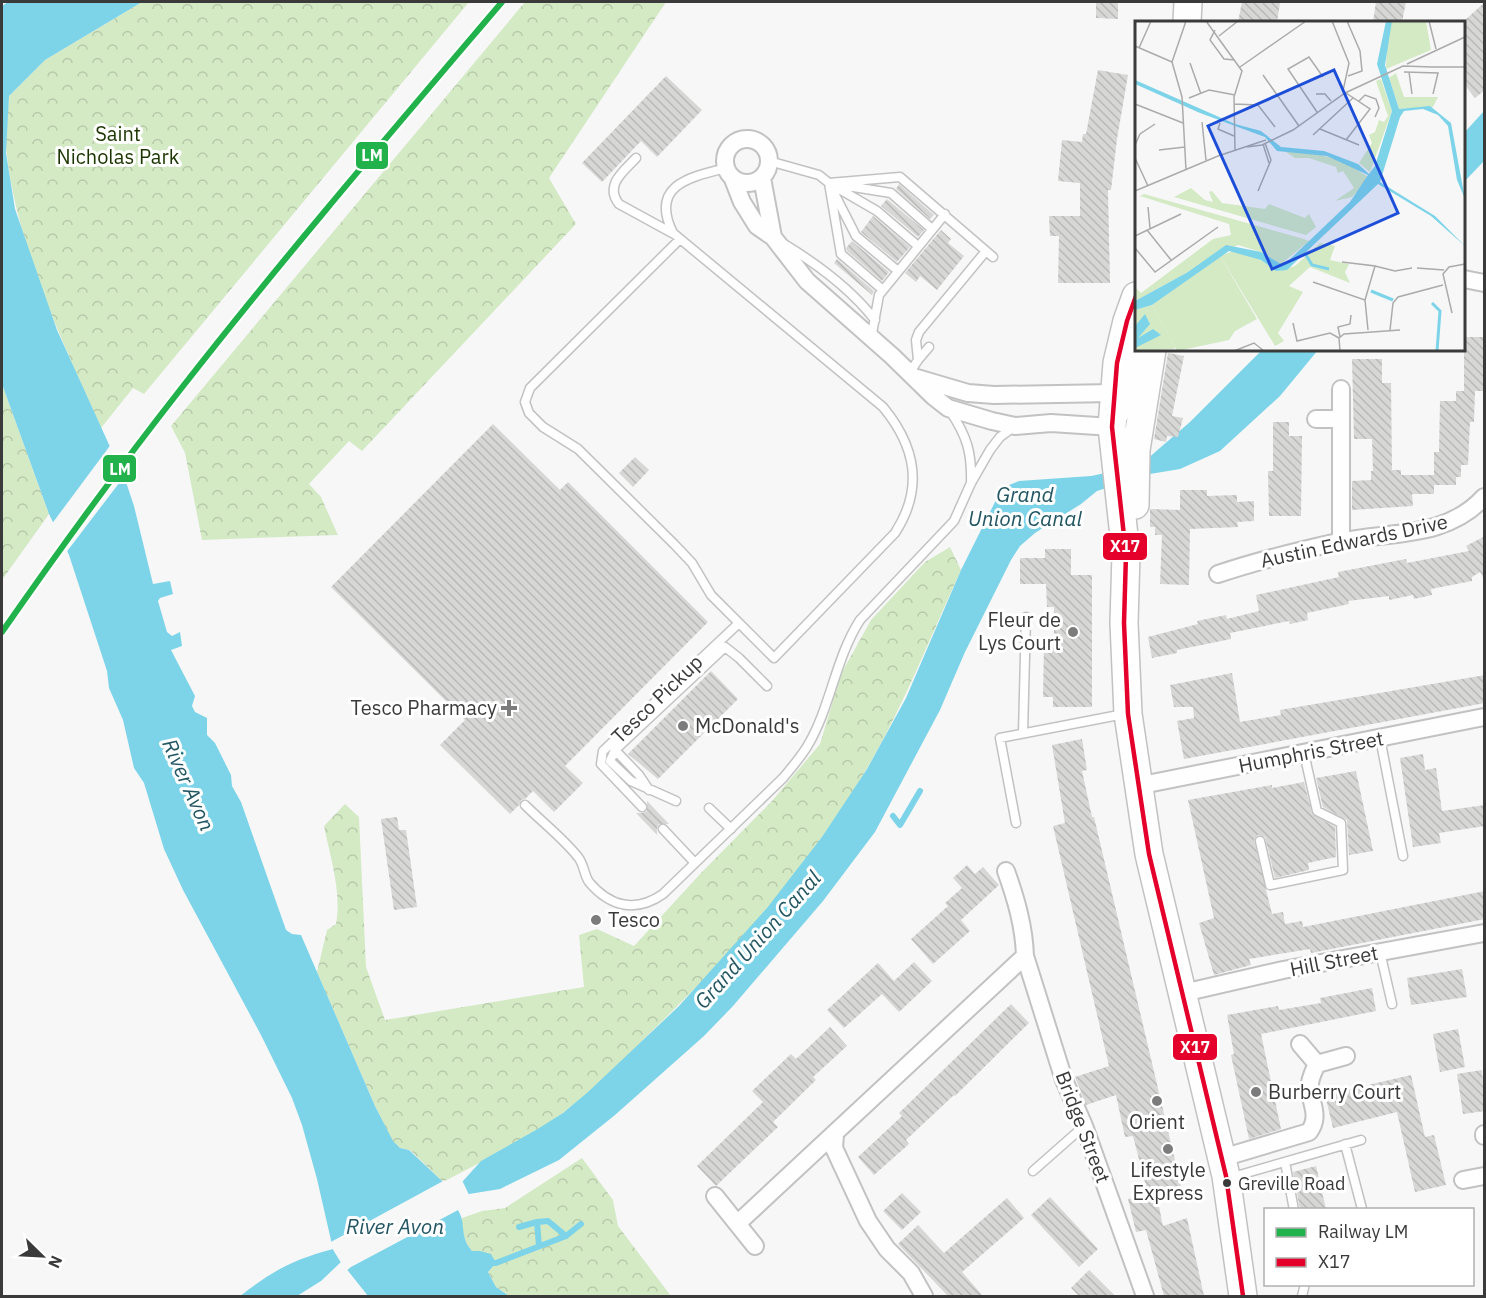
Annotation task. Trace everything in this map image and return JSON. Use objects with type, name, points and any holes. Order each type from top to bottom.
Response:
[{"type":"main road","points":[[1187,21],[1188,2]]},
{"type":"main road","points":[[1129,459],[1116,409],[1117,363],[1124,331],[1135,301]]},
{"type":"main road","points":[[1152,351],[1129,459],[1124,623],[1128,714],[1137,786],[1159,903],[1183,993],[1224,1169],[1243,1296]]},
{"type":"street","points":[[730,174],[748,184],[762,178],[769,161],[768,154],[760,143],[747,139],[740,140],[729,148],[725,161],[730,174],[742,202],[757,226],[773,237],[807,281],[871,339],[915,370],[968,393],[1116,409]]},
{"type":"street","points":[[762,178],[773,237]]},
{"type":"street","points":[[1465,279],[1485,283]]},
{"type":"street","points":[[1116,409],[1137,351]]},
{"type":"street","points":[[915,370],[934,397],[948,408],[1015,426],[1051,423],[1116,409]]},
{"type":"street","points":[[1341,389],[1341,541]]},
{"type":"street","points":[[1316,419],[1341,419]]},
{"type":"street","name":"Austin Edwards Drive","points":[[1218,574],[1262,559],[1341,541],[1408,533],[1440,526],[1460,518],[1485,497]]},
{"type":"street","name":"Humphris Street","points":[[1137,786],[1485,717]]},
{"type":"street","name":"Bridge Street","points":[[1006,871],[1020,916],[1025,956],[1064,1080],[1084,1126],[1145,1296]]},
{"type":"street","name":"Hill Street","points":[[1183,993],[1283,970],[1485,933]]},
{"type":"street","points":[[738,1223],[1025,956]]},
{"type":"street","points":[[1300,1044],[1317,1064]]},
{"type":"street","points":[[1317,1064],[1346,1056]]},
{"type":"street","points":[[1224,1169],[1309,1132],[1316,1118],[1310,1083],[1317,1064]]},
{"type":"street","points":[[835,1134],[834,1148],[868,1221],[887,1249],[911,1273],[924,1296]]},
{"type":"street","points":[[1463,1179],[1485,1176]]},
{"type":"street","points":[[715,1196],[755,1245]]},
{"type":"lane","points":[[636,158],[613,186],[614,198],[619,204],[673,233]]},
{"type":"lane","points":[[769,161],[819,175],[877,212],[918,246]]},
{"type":"lane","points":[[679,240],[531,388],[525,402],[529,414],[543,427],[578,449],[674,544],[692,563],[711,594],[774,658],[895,533],[908,509],[913,484],[912,464],[903,437],[883,407],[673,233],[668,224],[665,209],[671,192],[683,180],[730,174]]},
{"type":"lane","points":[[829,183],[900,177],[989,254],[919,332],[916,340],[915,370]]},
{"type":"lane","points":[[829,183],[891,193],[932,229]]},
{"type":"lane","points":[[829,183],[856,236],[898,271]]},
{"type":"lane","points":[[829,183],[841,254],[883,290]]},
{"type":"lane","points":[[871,339],[879,295],[945,214]]},
{"type":"lane","points":[[773,237],[804,256],[862,303],[875,320]]},
{"type":"lane","points":[[915,370],[929,347]]},
{"type":"lane","points":[[948,408],[964,434],[972,461],[971,483]]},
{"type":"lane","points":[[525,805],[580,859],[588,881],[604,896],[634,907],[663,894],[783,778],[800,758],[817,728],[849,637],[860,620],[954,521],[971,483],[997,441],[1015,426]]},
{"type":"lane","points":[[1023,733],[1026,617]]},
{"type":"lane","name":"Tesco Pickup","points":[[642,807],[601,764],[603,751],[739,623]]},
{"type":"lane","points":[[676,801],[631,781],[610,761],[615,750],[725,647],[767,686]]},
{"type":"lane","points":[[1016,823],[1000,738],[1128,714]]},
{"type":"lane","points":[[1380,738],[1403,856]]},
{"type":"lane","points":[[1260,841],[1270,885],[1343,870],[1341,823],[1317,811],[1304,753]]},
{"type":"lane","points":[[709,808],[730,829]]},
{"type":"lane","points":[[663,829],[695,863]]},
{"type":"lane","points":[[1380,952],[1392,1004]]},
{"type":"lane","points":[[1033,1172],[1084,1126]]},
{"type":"lane","points":[[1224,1169],[1284,1162],[1361,1140]]},
{"type":"lane","points":[[1345,1144],[1362,1208]]},
{"type":"lane","points":[[1284,1162],[1294,1208]]},
{"type":"green space","name":"Saint Nicholas Park","points":[[142,2],[469,2],[144,394],[133,388],[101,428],[57,329],[21,226],[6,149],[9,96],[45,60]]},
{"type":"green space","points":[[525,2],[666,2],[549,178],[576,224],[362,451],[349,441],[309,484],[321,497],[338,535],[202,540],[185,453],[171,426]]},
{"type":"green space","points":[[2,384],[49,514],[2,580]]},
{"type":"green space","points":[[950,547],[961,570],[905,696],[880,746],[820,841],[768,908],[711,972],[587,1093],[550,1122],[490,1158],[443,1182],[410,1150],[400,1148],[393,1142],[317,972],[327,930],[336,924],[338,900],[324,826],[345,804],[359,817],[366,967],[385,1020],[584,987],[579,935],[597,929],[634,946],[772,801],[820,744],[841,674],[871,620],[925,562]]},
{"type":"green space","points":[[582,1158],[613,1200],[618,1226],[671,1296],[509,1296],[496,1287],[488,1272],[496,1263],[480,1251],[472,1251],[469,1247],[464,1236],[462,1218],[482,1211],[505,1208]]},
{"type":"water","points":[[8,2],[142,2],[45,60],[9,96],[6,153],[15,209],[57,330],[126,482],[153,584],[170,581],[173,594],[160,598],[158,601],[167,632],[172,636],[180,632],[182,646],[171,650],[195,696],[192,706],[195,712],[207,718],[207,735],[215,743],[231,775],[232,786],[241,802],[286,930],[292,934],[301,935],[375,1106],[393,1141],[400,1148],[409,1150],[443,1182],[447,1189],[463,1181],[481,1161],[563,1113],[588,1092],[679,1006],[767,908],[822,837],[867,769],[906,698],[961,570],[1000,492],[1019,481],[1091,476],[1139,466],[1190,422],[1261,351],[1317,351],[1280,396],[1220,451],[1180,469],[1150,474],[1097,491],[1035,533],[1020,546],[965,652],[940,710],[875,832],[823,901],[733,1006],[704,1036],[615,1115],[559,1160],[500,1189],[469,1194],[454,1202],[461,1218],[467,1244],[472,1251],[491,1254],[496,1263],[488,1272],[496,1287],[509,1296],[368,1296],[341,1262],[321,1281],[297,1296],[240,1296],[284,1267],[306,1257],[333,1249],[317,1179],[292,1098],[183,890],[164,849],[144,783],[134,768],[123,720],[109,688],[107,671],[69,555],[49,514],[2,384],[2,6]]},
{"type":"water","points":[[1484,111],[1484,161],[1465,181],[1465,132]]},
{"type":"pier","points":[[112,443],[126,474],[65,554],[51,525]]},
{"type":"pier","points":[[461,1178],[470,1197],[457,1203],[460,1209],[346,1271],[329,1243],[445,1180],[448,1185]]},
{"type":"building","points":[[1096,2],[1118,2],[1118,19],[1096,18]]},
{"type":"building","points":[[1242,2],[1280,3],[1277,21],[1238,21]]},
{"type":"building","points":[[1376,2],[1406,2],[1402,21],[1373,21]]},
{"type":"building","points":[[1485,2],[1485,90],[1475,98],[1465,85],[1464,21]]},
{"type":"building","points":[[1098,70],[1128,75],[1111,190],[1108,190],[1110,283],[1058,283],[1059,236],[1050,236],[1049,216],[1080,216],[1080,183],[1058,181],[1062,140],[1082,142],[1083,134],[1086,134]]},
{"type":"building","points":[[666,76],[702,110],[657,157],[641,141],[602,182],[582,163]]},
{"type":"building","points":[[899,184],[934,215],[930,219],[896,189]]},
{"type":"building","points":[[887,199],[924,230],[918,237],[881,206]]},
{"type":"building","points":[[873,216],[910,247],[897,262],[861,232]]},
{"type":"building","points":[[941,230],[951,239],[948,243],[964,256],[937,290],[920,276],[916,282],[905,273]]},
{"type":"building","points":[[852,241],[889,272],[882,281],[847,251],[846,248]]},
{"type":"building","points":[[837,259],[874,291],[872,295],[834,263]]},
{"type":"building","points":[[1465,337],[1485,337],[1485,391],[1475,391],[1474,422],[1470,422],[1468,465],[1461,465],[1461,477],[1456,477],[1456,485],[1434,485],[1434,452],[1439,452],[1440,401],[1456,401],[1456,391],[1464,391]]},
{"type":"building","points":[[1168,353],[1184,356],[1172,416],[1183,418],[1178,437],[1167,436],[1166,442],[1154,439]]},
{"type":"building","points":[[1352,359],[1382,359],[1382,383],[1391,383],[1392,470],[1401,470],[1401,475],[1434,475],[1434,494],[1412,494],[1413,506],[1352,510],[1352,481],[1371,480],[1371,471],[1373,471],[1372,439],[1354,439]]},
{"type":"building","points":[[1273,422],[1289,422],[1289,436],[1302,436],[1301,516],[1269,516],[1268,471],[1273,471]]},
{"type":"building","points":[[493,424],[560,490],[568,482],[708,622],[565,766],[583,783],[554,812],[533,791],[521,800],[510,814],[440,745],[465,720],[331,587]]},
{"type":"building","points":[[635,457],[649,470],[633,487],[619,473]]},
{"type":"building","points":[[1180,490],[1207,490],[1207,496],[1237,495],[1237,502],[1254,501],[1254,521],[1237,522],[1238,527],[1190,529],[1189,585],[1160,584],[1162,535],[1155,535],[1155,527],[1150,527],[1150,509],[1180,510]]},
{"type":"building","points":[[1485,536],[1485,581],[1480,572],[1472,577],[1472,581],[1431,589],[1432,595],[1414,599],[1413,595],[1389,600],[1389,596],[1348,601],[1349,604],[1307,613],[1308,620],[1290,624],[1289,621],[1230,633],[1231,639],[1177,650],[1177,653],[1152,658],[1148,637],[1198,624],[1197,621],[1226,615],[1227,619],[1259,611],[1256,595],[1339,577],[1338,572],[1406,559],[1407,563],[1469,551],[1466,546]]},
{"type":"building","name":"Fleur de Lys Court","points":[[1045,549],[1071,549],[1071,575],[1092,575],[1092,707],[1053,707],[1053,697],[1043,697],[1044,643],[1054,643],[1054,607],[1047,607],[1046,584],[1020,584],[1020,558],[1045,558]]},
{"type":"building","name":"McDonald's","points":[[711,671],[738,699],[658,779],[628,754]]},
{"type":"building","points":[[1232,673],[1240,722],[1281,715],[1280,710],[1485,675],[1485,703],[1184,759],[1177,721],[1194,718],[1193,707],[1174,707],[1170,685]]},
{"type":"building","points":[[1082,739],[1087,770],[1082,771],[1092,817],[1094,817],[1181,1186],[1156,1192],[1163,1226],[1187,1218],[1204,1296],[1164,1296],[1146,1230],[1136,1232],[1128,1199],[1148,1194],[1133,1136],[1125,1137],[1116,1095],[1086,1105],[1075,1077],[1109,1066],[1053,826],[1065,823],[1052,745]]},
{"type":"building","points":[[1423,754],[1425,770],[1436,768],[1442,811],[1485,805],[1485,826],[1439,833],[1441,843],[1413,847],[1400,758]]},
{"type":"building","points":[[1356,771],[1373,851],[1349,855],[1347,820],[1323,807],[1316,778]]},
{"type":"building","points":[[1304,782],[1312,814],[1335,827],[1336,857],[1308,863],[1309,870],[1275,878],[1265,837],[1258,835],[1254,840],[1272,914],[1283,912],[1285,924],[1302,921],[1303,927],[1485,891],[1485,919],[1311,953],[1310,949],[1249,959],[1251,965],[1214,975],[1199,923],[1214,918],[1188,800],[1272,785],[1272,788]]},
{"type":"building","points":[[647,801],[669,824],[659,824],[657,835],[636,813],[647,811]]},
{"type":"building","points":[[397,817],[399,830],[406,830],[417,907],[394,910],[381,819]]},
{"type":"building","points":[[967,865],[975,874],[983,867],[999,885],[961,920],[970,931],[933,964],[911,939],[948,906],[945,903],[962,888],[953,878]]},
{"type":"building","points":[[914,962],[932,981],[899,1012],[882,994],[844,1028],[827,1010],[878,963],[894,981]]},
{"type":"building","points":[[1462,969],[1467,997],[1411,1005],[1407,978]]},
{"type":"building","points":[[1372,988],[1376,1011],[1261,1034],[1281,1129],[1249,1139],[1231,1055],[1234,1054],[1227,1015],[1278,1006],[1279,1010],[1321,1003],[1320,998]]},
{"type":"building","points":[[1011,1004],[1029,1023],[955,1096],[906,1140],[909,1144],[874,1175],[858,1157],[902,1116],[899,1113]]},
{"type":"building","points":[[830,1027],[847,1046],[813,1077],[816,1080],[773,1122],[778,1127],[716,1186],[697,1166],[763,1102],[752,1091],[791,1054],[796,1059]]},
{"type":"building","points":[[1458,1029],[1465,1067],[1440,1072],[1433,1034]]},
{"type":"building","points":[[1482,1070],[1485,1111],[1463,1114],[1457,1074]]},
{"type":"building","points":[[1411,1075],[1425,1137],[1434,1135],[1446,1185],[1415,1192],[1397,1112],[1333,1128],[1325,1095]]},
{"type":"building","points":[[1316,1166],[1326,1208],[1300,1208],[1293,1172]]},
{"type":"building","points":[[902,1193],[921,1212],[902,1230],[883,1211]]},
{"type":"building","points":[[1050,1197],[1098,1249],[1079,1267],[1031,1215]]},
{"type":"building","points":[[1007,1198],[1024,1218],[962,1272],[983,1296],[948,1296],[898,1244],[918,1225],[944,1253]]},
{"type":"building","points":[[1089,1270],[1115,1296],[1079,1296],[1071,1288]]},
{"type":"waterway","points":[[893,816],[900,825],[920,791]]},
{"type":"waterway","points":[[539,1246],[537,1222],[548,1221],[566,1236]]},
{"type":"waterway","points":[[519,1227],[537,1222]]},
{"type":"waterway","points":[[488,1263],[496,1263],[566,1236],[581,1224]]},
{"type":"rail line","name":"LM","points":[[2,632],[111,480],[219,341],[339,194],[502,2]]},
{"type":"transit line","name":"X17","points":[[1135,299],[1117,363],[1112,427],[1126,554],[1124,623],[1128,714],[1149,854],[1226,1176],[1243,1296]]},
{"type":"place","name":"Fleur de Lys Court","points":[[1073,632]]},
{"type":"place","name":"Tesco Pharmacy","points":[[509,708]]},
{"type":"place","name":"McDonald's","points":[[683,726]]},
{"type":"place","name":"Tesco","points":[[596,920]]},
{"type":"place","name":"Burberry Court","points":[[1256,1092]]},
{"type":"place","name":"Orient","points":[[1157,1101]]},
{"type":"place","name":"Lifestyle Express","points":[[1168,1149]]},
{"type":"place","name":"Greville Road","points":[[1227,1183]]},
{"type":"water label","name":"Grand Union Canal","points":[[1025,507]]},
{"type":"water label","name":"River Avon","points":[[188,785]]},
{"type":"water label","name":"Grand Union Canal","points":[[758,940]]},
{"type":"water label","name":"River Avon","points":[[395,1227]]}]
